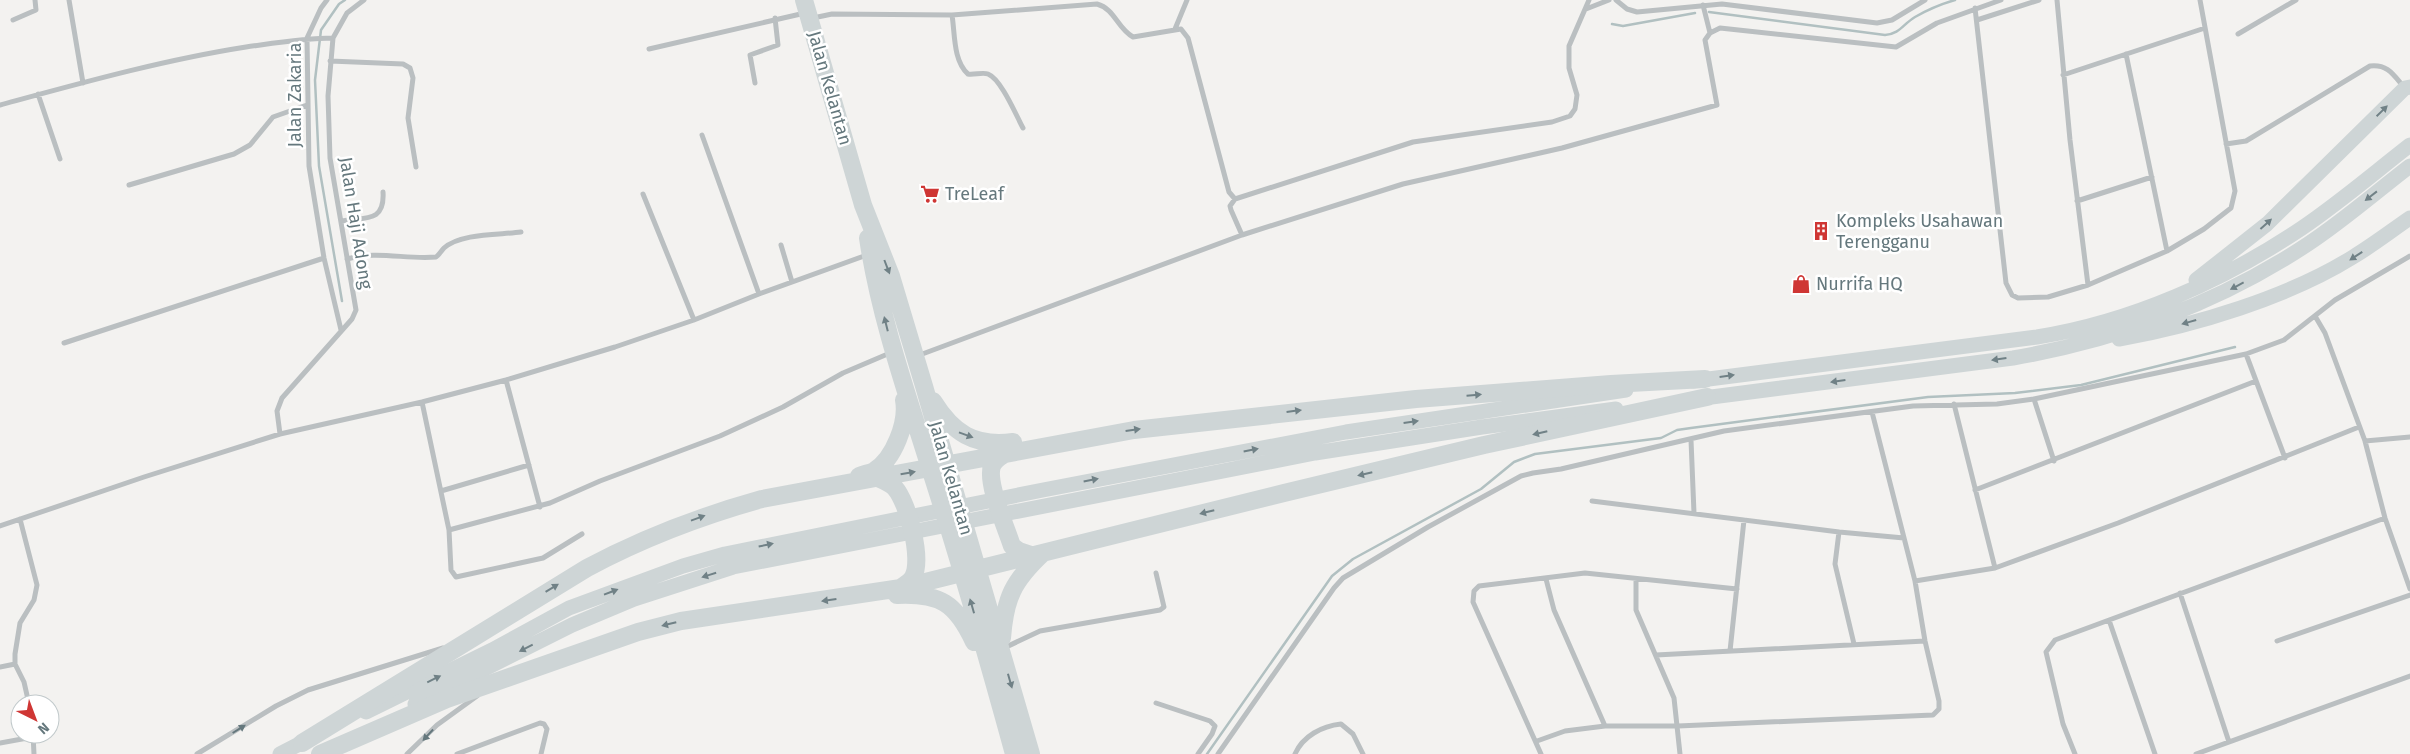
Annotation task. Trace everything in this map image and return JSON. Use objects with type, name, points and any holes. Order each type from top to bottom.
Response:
[{"type":"highway","name":"Jalan Kelantan","points":[[807,10],[863,205],[891,276],[924,386],[939,467]]},
{"type":"highway","name":"Jalan Kelantan","points":[[863,205],[870,254],[895,359],[939,467],[970,569],[1001,649],[1031,754]]},
{"type":"highway","points":[[816,490],[875,470],[890,454],[902,432],[905,404],[895,359]]},
{"type":"highway","points":[[302,743],[438,661],[530,601],[613,554],[715,512],[762,499],[939,467],[1009,451],[1092,436],[1332,407],[1611,384],[1705,379]]},
{"type":"highway","points":[[924,386],[942,415],[958,432],[986,443],[1000,444],[1056,436],[1092,436]]},
{"type":"highway","points":[[319,754],[447,700],[638,632],[681,621],[901,588],[970,569],[1484,445],[1707,397]]},
{"type":"highway","points":[[1009,451],[995,460],[991,468],[992,483],[1012,546],[1019,551],[1037,554]]},
{"type":"highway","points":[[878,478],[890,483],[896,489],[905,508],[917,553],[918,564],[913,579],[901,588]]},
{"type":"highway","points":[[1001,649],[1007,601],[1019,578],[1037,554]]},
{"type":"highway","name":"Jalan Kelantan","points":[[970,569],[994,683],[1014,754]]},
{"type":"highway","points":[[864,595],[933,596],[952,608],[966,624],[994,683]]},
{"type":"main road","points":[[2172,297],[2207,273],[2267,224],[2408,88]]},
{"type":"main road","points":[[280,754],[492,650],[568,608],[683,566],[725,554],[1346,432],[1705,379],[2059,334],[2172,297],[2217,278],[2300,230],[2410,146]]},
{"type":"main road","points":[[2035,354],[2142,324],[2195,306],[2233,288],[2307,245],[2410,166]]},
{"type":"main road","points":[[319,754],[572,625],[634,599],[733,567],[1315,453],[1482,427],[2035,354],[2143,335],[2220,314],[2279,294],[2354,257],[2410,218]]},
{"type":"street","points":[[13,20],[33,13],[36,10],[35,0]]},
{"type":"street","points":[[69,0],[83,82]]},
{"type":"street","name":"Jalan Zakaria","points":[[327,0],[320,8],[310,37],[307,105],[309,166],[324,258],[341,330]]},
{"type":"street","name":"Jalan Haji Adong","points":[[280,434],[277,411],[282,398],[352,319],[356,310],[330,158],[328,96],[331,38],[347,13],[364,0]]},
{"type":"street","points":[[1175,29],[1187,0]]},
{"type":"street","points":[[1241,233],[1230,210],[1230,206],[1235,199],[1413,142],[1552,122],[1570,116],[1575,109],[1577,95],[1569,68],[1569,46],[1589,0]]},
{"type":"street","points":[[1586,9],[1609,0]]},
{"type":"street","points":[[1616,0],[1627,9],[1638,12],[1722,4],[1877,23],[1892,20],[1925,0]]},
{"type":"street","points":[[914,357],[1241,233],[1403,184],[1562,148],[1717,105],[1706,40],[1710,33],[1720,28],[1896,47],[1937,23],[2001,0]]},
{"type":"street","points":[[1977,20],[2039,0]]},
{"type":"street","points":[[2057,0],[2063,75],[2088,285]]},
{"type":"street","points":[[1975,8],[2008,290],[2018,298],[2048,297],[2088,285],[2167,251],[2204,228],[2231,208],[2235,192],[2200,0]]},
{"type":"street","points":[[2238,34],[2296,0]]},
{"type":"street","points":[[649,49],[807,10],[832,14],[952,15],[1097,4],[1106,7],[1125,32],[1133,37],[1175,29],[1184,30],[1188,38],[1230,192],[1235,199]]},
{"type":"street","points":[[1703,5],[1710,33]]},
{"type":"street","points":[[952,15],[958,60],[962,69],[968,74],[987,74],[993,78],[1023,128]]},
{"type":"street","points":[[755,83],[750,55],[778,45],[775,18]]},
{"type":"street","points":[[2063,75],[2205,28]]},
{"type":"street","points":[[0,105],[83,82],[211,52],[310,37],[331,38]]},
{"type":"street","points":[[2126,54],[2167,251]]},
{"type":"street","points":[[330,61],[403,64],[410,68],[414,78],[408,118],[416,167]]},
{"type":"street","points":[[2226,144],[2246,141],[2370,66],[2378,65],[2388,68],[2408,88]]},
{"type":"street","points":[[38,94],[60,160]]},
{"type":"street","points":[[129,185],[234,154],[250,145],[273,117],[307,105]]},
{"type":"street","points":[[702,135],[759,294]]},
{"type":"street","points":[[2077,201],[2152,177]]},
{"type":"street","points":[[341,221],[373,216],[381,212],[384,206],[383,192]]},
{"type":"street","points":[[643,194],[694,320]]},
{"type":"street","points":[[347,259],[358,256],[402,256],[419,259],[436,257],[443,248],[475,235],[494,236],[521,232]]},
{"type":"street","points":[[781,245],[792,282]]},
{"type":"street","points":[[0,526],[280,434],[422,402],[506,380],[694,320],[759,294],[870,254]]},
{"type":"street","points":[[1218,754],[1334,588],[1354,570],[1521,476],[1691,440],[1724,431],[1913,406],[1997,404],[2034,399],[2246,354],[2284,340],[2335,300],[2410,256]]},
{"type":"street","points":[[64,343],[324,258]]},
{"type":"street","points":[[2315,316],[2325,333],[2365,441],[2385,518],[2410,589]]},
{"type":"street","points":[[2246,354],[2285,458]]},
{"type":"street","points":[[449,530],[540,507],[720,436],[783,407],[843,372],[895,359]]},
{"type":"street","points":[[506,380],[540,507]]},
{"type":"street","points":[[1975,490],[2256,381]]},
{"type":"street","points":[[2034,399],[2054,460]]},
{"type":"street","points":[[422,402],[449,530],[452,574],[459,577],[543,558],[582,534]]},
{"type":"street","points":[[1954,404],[1995,568]]},
{"type":"street","points":[[1536,741],[1565,731],[1606,726],[1678,726],[1933,715],[1939,709],[1940,701],[1925,641],[1915,581],[1872,412]]},
{"type":"street","points":[[1915,581],[1995,568],[2118,523],[2360,427]]},
{"type":"street","points":[[2365,441],[2410,437]]},
{"type":"street","points":[[1691,440],[1694,513]]},
{"type":"street","points":[[441,491],[529,465]]},
{"type":"street","points":[[1592,501],[1839,532],[1904,538]]},
{"type":"street","points":[[2075,754],[2064,724],[2046,652],[2055,640],[2180,592],[2385,518]]},
{"type":"street","points":[[20,519],[32,560],[36,592],[20,623],[15,664],[24,682],[27,694]]},
{"type":"street","points":[[1730,650],[1744,520]]},
{"type":"street","points":[[1839,532],[1835,564],[1854,644]]},
{"type":"street","points":[[1001,649],[1040,631],[1160,610],[1164,607],[1156,573]]},
{"type":"street","points":[[1541,754],[1477,611],[1472,595],[1479,586],[1585,573],[1737,589]]},
{"type":"street","points":[[1546,579],[1554,610],[1606,726]]},
{"type":"street","points":[[1636,579],[1636,610],[1674,698],[1680,754]]},
{"type":"street","points":[[2180,592],[2229,742]]},
{"type":"street","points":[[2278,641],[2410,596]]},
{"type":"street","points":[[197,754],[276,706],[308,690],[443,648],[530,601]]},
{"type":"street","points":[[2109,620],[2155,754]]},
{"type":"street","points":[[1656,655],[1925,641]]},
{"type":"street","points":[[0,667],[15,664]]},
{"type":"street","points":[[2196,754],[2410,676]]},
{"type":"street","points":[[407,754],[460,707],[510,677]]},
{"type":"street","points":[[1156,703],[1210,721],[1215,726],[1212,734],[1198,754]]},
{"type":"street","points":[[457,754],[540,723],[544,724],[547,729],[541,754]]},
{"type":"street","points":[[1295,754],[1312,733],[1341,724],[1353,734],[1363,754]]},
{"type":"waterway","points":[[342,301],[319,166],[315,80],[321,30],[339,4],[345,0]]},
{"type":"waterway","points":[[1709,12],[1885,35],[1898,31],[1924,12],[1955,0]]},
{"type":"waterway","points":[[1612,24],[1623,26],[1695,13]]},
{"type":"waterway","points":[[1207,754],[1332,576],[1353,559],[1481,489],[1514,462],[1535,454],[1661,438],[1677,430],[1691,428],[1928,397],[2015,393],[2081,385],[2235,347]]},
{"type":"place","name":"TreLeaf","points":[[930,194]]},
{"type":"place","name":"Kompleks Usahawan Terengganu","points":[[1821,231]]},
{"type":"place","name":"Nurrifa HQ","points":[[1801,284]]}]
